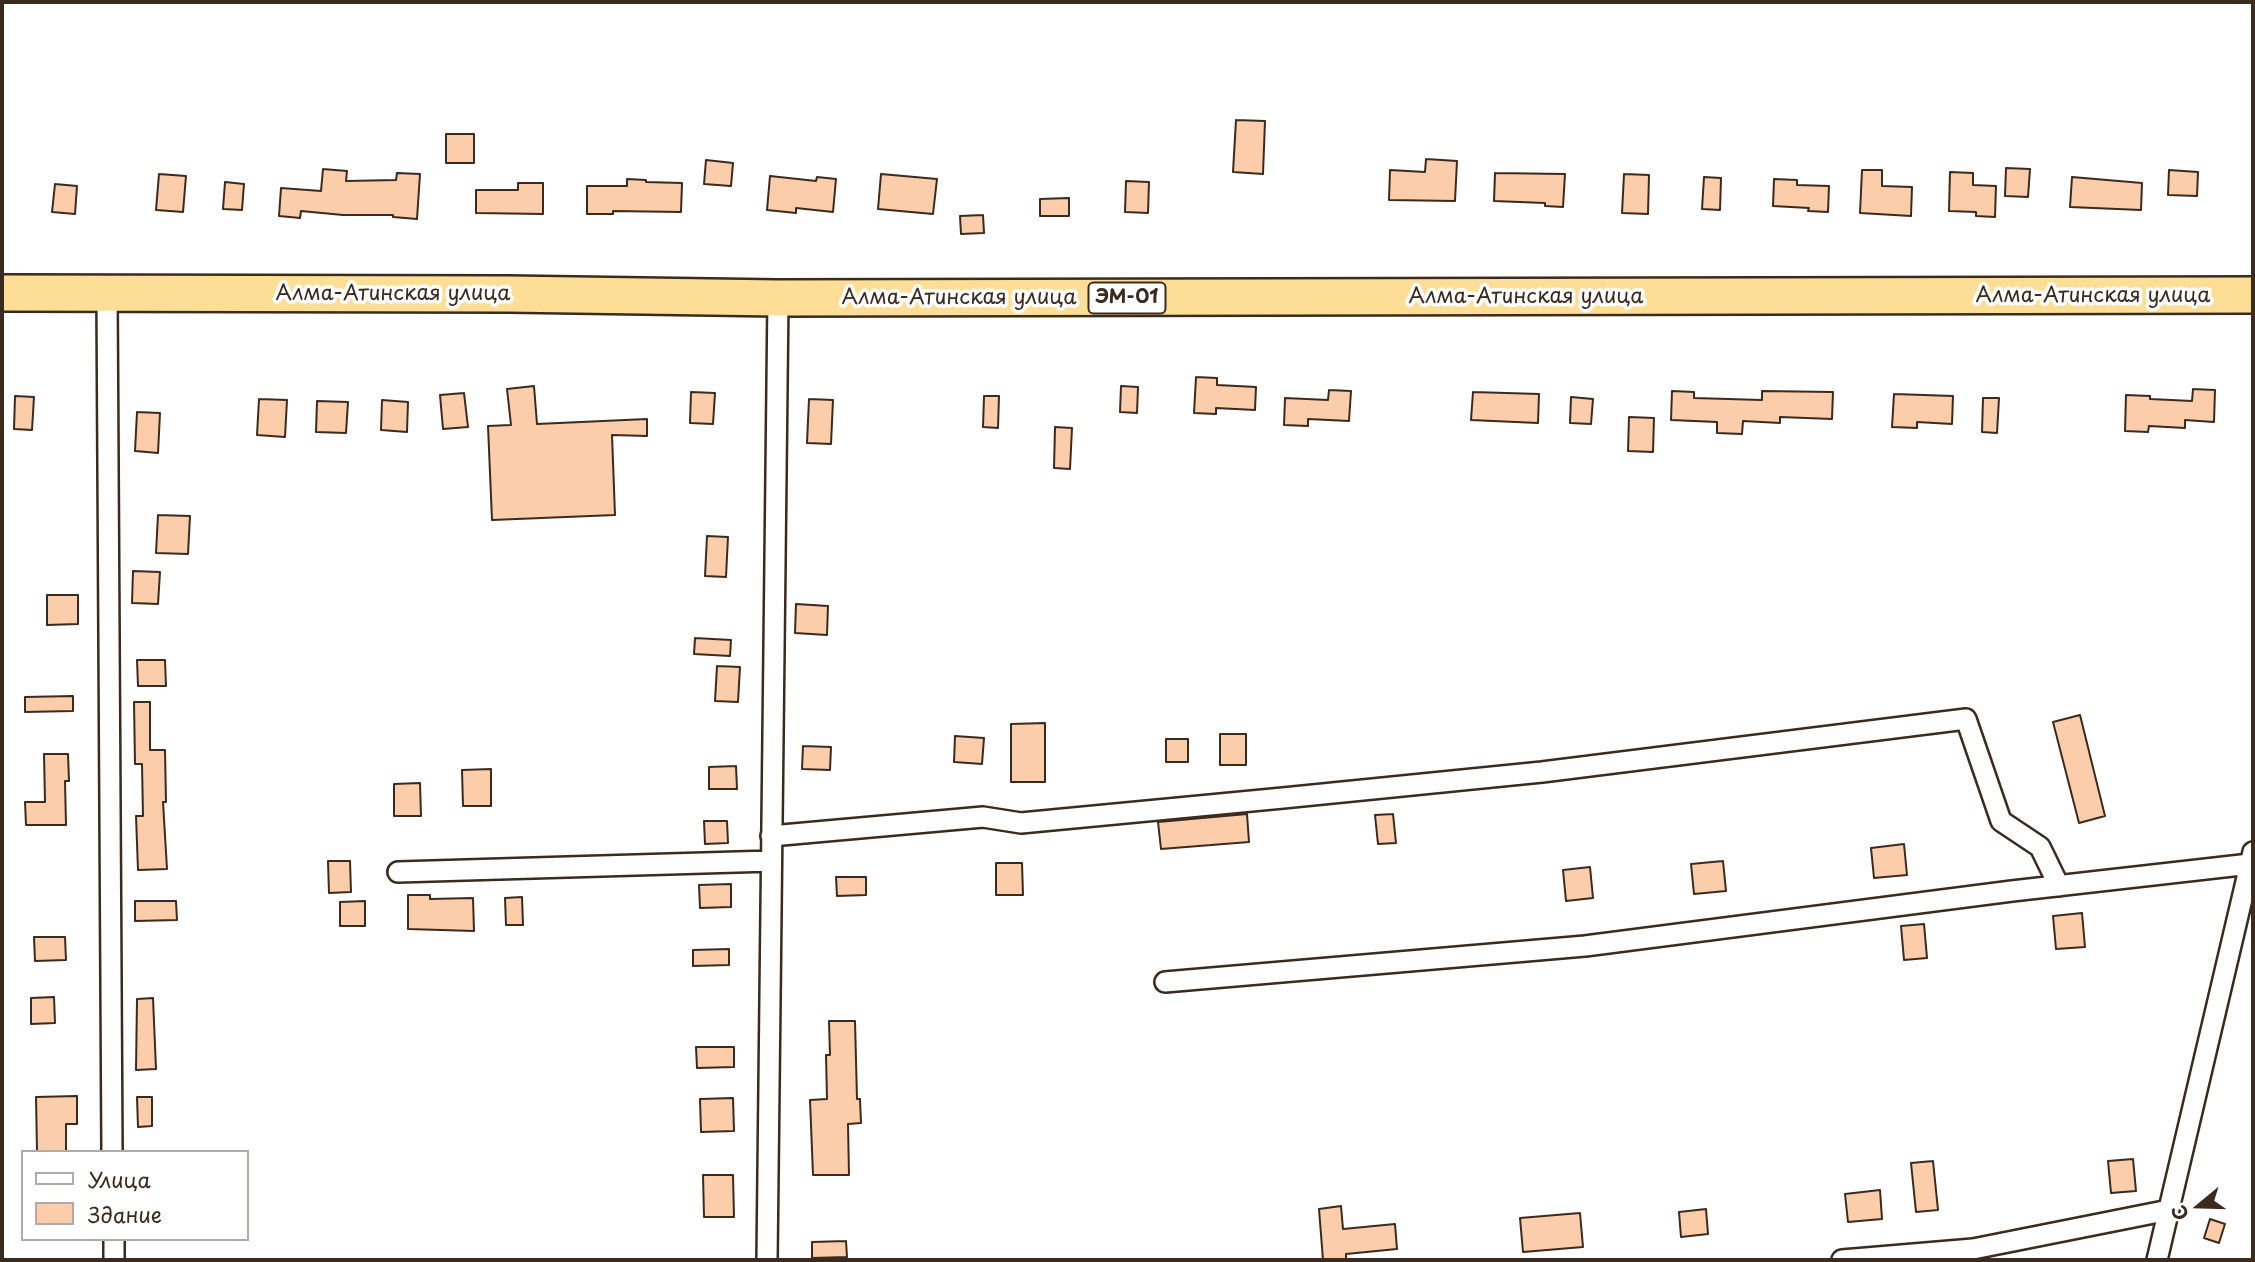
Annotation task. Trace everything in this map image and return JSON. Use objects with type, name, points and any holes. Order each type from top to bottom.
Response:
[{"type":"highway","name":"Алма-Атинская улица","points":[[2,293],[508,294],[778,298],[2253,295]]},
{"type":"street","points":[[107,293],[111,1150]]},
{"type":"street","points":[[767,1260],[778,298]]},
{"type":"street","points":[[771,836],[983,817],[1021,823],[1269,800],[1542,772],[1966,719],[2001,821],[2040,847],[2059,886]]},
{"type":"street","points":[[1165,982],[1585,946],[2059,886],[2252,857],[2157,1260]]},
{"type":"street","points":[[398,872],[771,861]]},
{"type":"street","points":[[1842,1260],[1973,1249],[2169,1210]]},
{"type":"street","points":[[114,1241],[114,1260]]},
{"type":"building","points":[[1236,120],[1265,121],[1263,174],[1233,172]]},
{"type":"building","points":[[446,134],[474,134],[474,163],[446,163]]},
{"type":"building","points":[[1426,159],[1457,161],[1455,201],[1389,200],[1390,170],[1425,172]]},
{"type":"building","points":[[706,160],[733,163],[731,186],[704,184]]},
{"type":"building","points":[[2006,168],[2030,169],[2028,197],[2005,196]]},
{"type":"building","points":[[323,169],[347,171],[346,181],[396,180],[397,173],[420,174],[417,219],[393,215],[343,215],[301,211],[300,218],[279,216],[281,188],[321,191]]},
{"type":"building","points":[[1862,170],[1882,170],[1882,186],[1912,187],[1911,216],[1860,213]]},
{"type":"building","points":[[2169,170],[2198,172],[2197,196],[2168,195]]},
{"type":"building","points":[[1950,172],[1973,173],[1973,185],[1996,186],[1995,217],[1976,216],[1976,212],[1949,211]]},
{"type":"building","points":[[1495,173],[1565,174],[1563,207],[1545,206],[1545,203],[1494,201]]},
{"type":"building","points":[[159,174],[186,176],[183,212],[156,210]]},
{"type":"building","points":[[881,174],[937,179],[933,214],[878,209]]},
{"type":"building","points":[[1624,174],[1649,175],[1648,214],[1622,213]]},
{"type":"building","points":[[770,176],[816,181],[817,177],[836,179],[833,212],[796,208],[796,213],[767,210]]},
{"type":"building","points":[[1704,177],[1721,178],[1720,210],[1702,209]]},
{"type":"building","points":[[2072,177],[2142,183],[2141,210],[2070,207]]},
{"type":"building","points":[[627,179],[682,183],[681,212],[613,211],[613,214],[587,214],[587,186],[627,186]]},
{"type":"building","points":[[1774,179],[1797,180],[1797,185],[1829,186],[1828,212],[1773,206]]},
{"type":"building","points":[[1126,181],[1149,182],[1148,213],[1125,212]]},
{"type":"building","points":[[225,182],[244,184],[242,210],[223,209]]},
{"type":"building","points":[[518,183],[543,183],[543,214],[476,213],[476,190],[518,190]]},
{"type":"building","points":[[55,184],[77,186],[75,214],[52,212]]},
{"type":"building","points":[[1069,198],[1069,216],[1040,216],[1040,199]]},
{"type":"building","points":[[983,215],[984,233],[961,234],[960,216]]},
{"type":"building","points":[[1196,377],[1217,378],[1217,385],[1256,387],[1255,410],[1216,408],[1216,414],[1194,413]]},
{"type":"building","points":[[534,386],[537,424],[647,419],[647,436],[612,435],[615,515],[492,520],[488,426],[511,425],[507,389]]},
{"type":"building","points":[[1121,386],[1138,387],[1137,413],[1120,412]]},
{"type":"building","points":[[2193,389],[2215,390],[2214,422],[2185,420],[2185,428],[2149,426],[2148,432],[2125,431],[2126,395],[2192,401]]},
{"type":"building","points":[[1329,390],[1351,391],[1349,421],[1308,419],[1308,426],[1284,425],[1285,398],[1328,400]]},
{"type":"building","points":[[1672,391],[1694,392],[1694,398],[1762,400],[1762,391],[1833,392],[1832,419],[1780,417],[1780,423],[1743,421],[1742,434],[1717,433],[1717,422],[1671,420]]},
{"type":"building","points":[[691,392],[715,393],[713,424],[690,423]]},
{"type":"building","points":[[1473,392],[1539,394],[1538,423],[1471,420]]},
{"type":"building","points":[[464,393],[468,427],[443,429],[440,395]]},
{"type":"building","points":[[1894,394],[1953,396],[1952,424],[1917,422],[1917,428],[1892,427]]},
{"type":"building","points":[[15,396],[34,397],[32,430],[14,429]]},
{"type":"building","points":[[984,396],[999,396],[998,428],[983,427]]},
{"type":"building","points":[[1571,397],[1593,399],[1591,424],[1570,423]]},
{"type":"building","points":[[1983,398],[1999,398],[1997,433],[1982,432]]},
{"type":"building","points":[[259,399],[287,400],[285,437],[257,435]]},
{"type":"building","points":[[809,399],[833,400],[831,444],[807,443]]},
{"type":"building","points":[[382,400],[408,402],[407,432],[381,430]]},
{"type":"building","points":[[317,401],[348,402],[346,433],[316,432]]},
{"type":"building","points":[[137,412],[160,413],[158,453],[135,451]]},
{"type":"building","points":[[1629,417],[1654,418],[1653,452],[1628,451]]},
{"type":"building","points":[[1055,427],[1072,428],[1070,469],[1054,468]]},
{"type":"building","points":[[158,515],[190,516],[188,554],[156,553]]},
{"type":"building","points":[[707,536],[728,537],[726,577],[705,576]]},
{"type":"building","points":[[133,571],[160,572],[158,604],[132,603]]},
{"type":"building","points":[[47,595],[78,595],[78,624],[47,625]]},
{"type":"building","points":[[796,604],[828,606],[827,635],[795,633]]},
{"type":"building","points":[[695,638],[731,640],[730,656],[694,654]]},
{"type":"building","points":[[137,660],[165,660],[166,686],[138,686]]},
{"type":"building","points":[[717,666],[740,667],[738,702],[715,701]]},
{"type":"building","points":[[73,696],[73,711],[25,712],[25,697]]},
{"type":"building","points":[[134,702],[150,702],[150,750],[165,750],[166,802],[163,802],[167,869],[138,870],[136,816],[143,816],[142,764],[135,764]]},
{"type":"building","points":[[2080,715],[2105,816],[2079,823],[2053,722]]},
{"type":"building","points":[[1045,723],[1045,782],[1011,782],[1011,724]]},
{"type":"building","points":[[1220,734],[1246,734],[1246,765],[1220,765]]},
{"type":"building","points":[[955,736],[984,738],[982,764],[954,762]]},
{"type":"building","points":[[1166,739],[1188,739],[1188,762],[1166,762]]},
{"type":"building","points":[[803,746],[831,747],[830,770],[802,769]]},
{"type":"building","points":[[44,754],[68,754],[69,781],[65,781],[66,825],[26,825],[25,802],[45,802]]},
{"type":"building","points":[[736,766],[737,789],[709,789],[709,767]]},
{"type":"building","points":[[491,769],[491,806],[463,806],[462,770]]},
{"type":"building","points":[[420,783],[421,816],[394,816],[394,784]]},
{"type":"building","points":[[1247,814],[1249,842],[1161,849],[1158,822]]},
{"type":"building","points":[[1393,814],[1396,843],[1378,844],[1375,815]]},
{"type":"building","points":[[704,821],[727,821],[728,843],[705,844]]},
{"type":"building","points":[[1904,844],[1907,875],[1874,878],[1871,848]]},
{"type":"building","points":[[328,861],[350,861],[351,892],[329,893]]},
{"type":"building","points":[[1723,861],[1726,891],[1694,894],[1691,864]]},
{"type":"building","points":[[996,863],[1022,863],[1023,895],[996,895]]},
{"type":"building","points":[[1590,867],[1593,898],[1566,901],[1563,870]]},
{"type":"building","points":[[836,877],[866,877],[866,895],[837,896]]},
{"type":"building","points":[[731,884],[731,907],[700,908],[699,885]]},
{"type":"building","points":[[408,895],[430,895],[430,899],[473,898],[474,931],[408,929]]},
{"type":"building","points":[[522,897],[523,925],[506,925],[505,898]]},
{"type":"building","points":[[135,901],[176,901],[177,920],[135,921]]},
{"type":"building","points":[[365,901],[365,926],[340,926],[340,902]]},
{"type":"building","points":[[2082,913],[2085,947],[2056,949],[2053,916]]},
{"type":"building","points":[[1924,924],[1927,958],[1904,960],[1901,926]]},
{"type":"building","points":[[34,937],[65,937],[66,960],[35,961]]},
{"type":"building","points":[[729,949],[729,965],[693,966],[693,950]]},
{"type":"building","points":[[54,997],[55,1023],[31,1024],[31,998]]},
{"type":"building","points":[[153,998],[156,1069],[136,1070],[137,999]]},
{"type":"building","points":[[829,1021],[855,1021],[857,1099],[860,1099],[861,1123],[848,1124],[849,1175],[813,1175],[810,1100],[827,1099],[826,1055],[830,1055]]},
{"type":"building","points":[[696,1047],[734,1047],[734,1067],[697,1068]]},
{"type":"building","points":[[77,1096],[77,1124],[66,1124],[66,1150],[37,1150],[36,1097]]},
{"type":"building","points":[[137,1097],[152,1097],[152,1126],[138,1127]]},
{"type":"building","points":[[733,1098],[734,1131],[701,1132],[700,1099]]},
{"type":"building","points":[[2133,1159],[2136,1191],[2111,1193],[2108,1161]]},
{"type":"building","points":[[1933,1161],[1938,1210],[1916,1212],[1911,1163]]},
{"type":"building","points":[[703,1175],[733,1175],[734,1217],[704,1217]]},
{"type":"building","points":[[1880,1190],[1882,1219],[1848,1222],[1845,1194]]},
{"type":"building","points":[[1341,1206],[1343,1229],[1395,1224],[1397,1249],[1346,1254],[1346,1260],[1323,1260],[1319,1209]]},
{"type":"building","points":[[1706,1209],[1708,1234],[1681,1237],[1679,1212]]},
{"type":"building","points":[[1580,1213],[1583,1247],[1523,1252],[1520,1218]]},
{"type":"building","points":[[2210,1219],[2225,1224],[2219,1243],[2204,1238]]},
{"type":"building","points":[[846,1241],[847,1257],[812,1258],[812,1242]]}]
